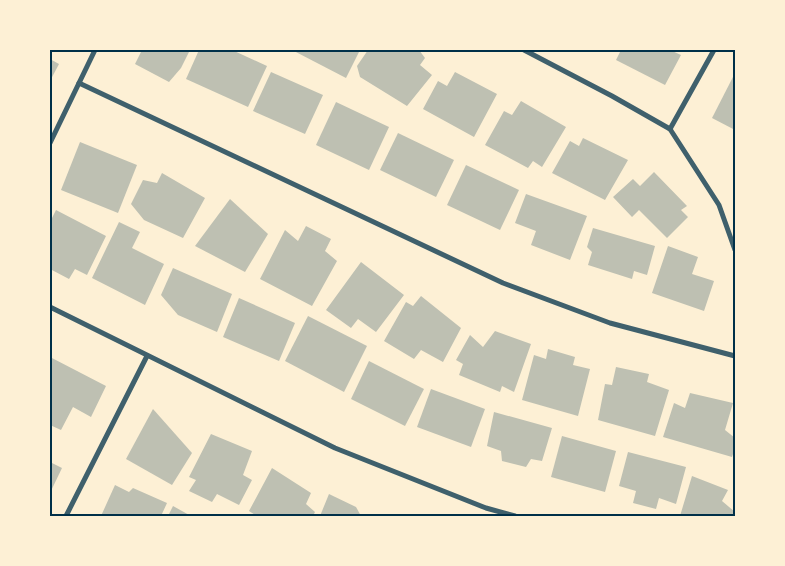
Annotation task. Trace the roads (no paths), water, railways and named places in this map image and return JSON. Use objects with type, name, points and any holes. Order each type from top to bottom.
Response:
[{"type":"street","points":[[50,143],[95,50]]},
{"type":"street","points":[[524,50],[612,96],[670,130],[719,205],[735,250]]},
{"type":"street","points":[[670,130],[714,50]]},
{"type":"street","points":[[79,83],[503,283],[610,323],[735,356]]},
{"type":"street","points":[[50,308],[335,448],[486,508],[515,516]]},
{"type":"street","points":[[66,516],[147,356]]}]
